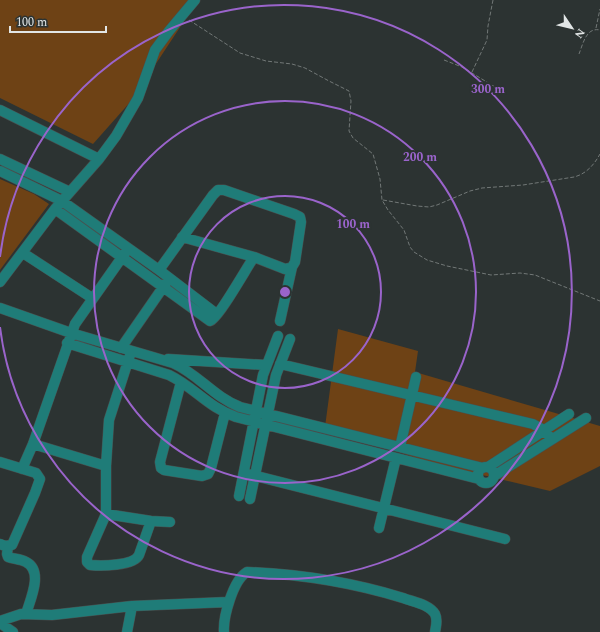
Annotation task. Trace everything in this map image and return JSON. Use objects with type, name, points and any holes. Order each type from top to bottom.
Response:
[{"type":"street","points":[[0,282],[62,201],[99,159],[124,125],[136,104],[155,50],[195,0]]},
{"type":"street","points":[[0,110],[99,159]]},
{"type":"street","points":[[0,159],[70,192]]},
{"type":"street","points":[[0,171],[62,201],[159,270],[210,313]]},
{"type":"street","points":[[159,270],[212,195],[218,190],[224,190],[294,214],[300,217],[301,222],[296,262],[292,267],[280,321]]},
{"type":"street","points":[[56,209],[162,288],[210,313]]},
{"type":"street","points":[[182,237],[254,257],[285,268],[292,267]]},
{"type":"street","points":[[22,469],[33,444],[69,338],[78,319],[128,248]]},
{"type":"street","points":[[23,252],[92,298]]},
{"type":"street","points":[[210,313],[254,257]]},
{"type":"street","points":[[121,348],[169,278]]},
{"type":"street","points":[[0,308],[128,362],[180,381],[213,406],[225,413],[254,422],[479,479],[483,483],[489,483],[494,476],[586,418]]},
{"type":"street","points":[[239,496],[266,365],[278,336]]},
{"type":"street","points":[[69,338],[121,348],[181,367],[229,402],[256,411],[493,470],[494,476]]},
{"type":"street","points":[[250,500],[275,381],[290,339]]},
{"type":"street","points":[[131,351],[109,420],[106,466],[106,514],[87,557],[87,562],[90,565],[123,563],[135,560],[151,521]]},
{"type":"street","points":[[159,359],[266,365]]},
{"type":"street","points":[[280,364],[533,424],[552,440]]},
{"type":"street","points":[[181,367],[180,381],[160,459],[160,465],[164,470],[202,476],[208,474],[211,468],[225,413]]},
{"type":"street","points":[[180,381],[192,375]]},
{"type":"street","points":[[400,447],[416,377]]},
{"type":"street","points":[[479,479],[478,474],[485,468],[569,414]]},
{"type":"street","points":[[557,422],[563,432]]},
{"type":"street","points":[[33,444],[106,466]]},
{"type":"street","points":[[379,528],[396,458]]},
{"type":"street","points":[[0,462],[36,474],[40,480],[12,545],[4,545],[8,557],[28,562],[35,571],[35,581],[26,614]]},
{"type":"street","points":[[244,473],[505,539]]},
{"type":"street","points":[[106,514],[151,521],[170,522]]},
{"type":"street","points":[[224,632],[228,602],[242,575],[247,572],[292,575],[340,582],[373,589],[427,607],[436,615],[437,624],[435,632]]},
{"type":"street","points":[[0,622],[26,614],[52,615],[132,606],[228,602]]},
{"type":"street","points":[[127,632],[132,606]]},
{"type":"street","points":[[0,622],[13,632]]},
{"type":"path","points":[[472,72],[487,40],[493,0]]},
{"type":"path","points":[[596,29],[600,9]]},
{"type":"path","points":[[182,15],[240,53],[266,61],[292,64],[305,68],[349,91],[351,101],[349,131],[353,138],[372,154],[380,179],[382,200],[404,230],[410,247],[414,252],[427,260],[447,266],[491,275],[520,273],[535,275],[600,301]]},
{"type":"path","points":[[579,54],[589,32],[596,29],[600,30]]},
{"type":"path","points":[[444,60],[472,72],[500,90]]},
{"type":"path","points":[[382,200],[429,207],[470,191],[482,188],[504,187],[574,177],[586,172],[596,162],[600,154]]},
{"type":"shaded area","points":[[0,0],[198,0],[132,100],[93,144],[0,98]]},
{"type":"shaded area","points":[[0,179],[34,194],[49,204],[0,270]]},
{"type":"shaded area","points":[[338,329],[418,351],[415,372],[600,426],[600,466],[550,491],[431,463],[325,427]]}]
